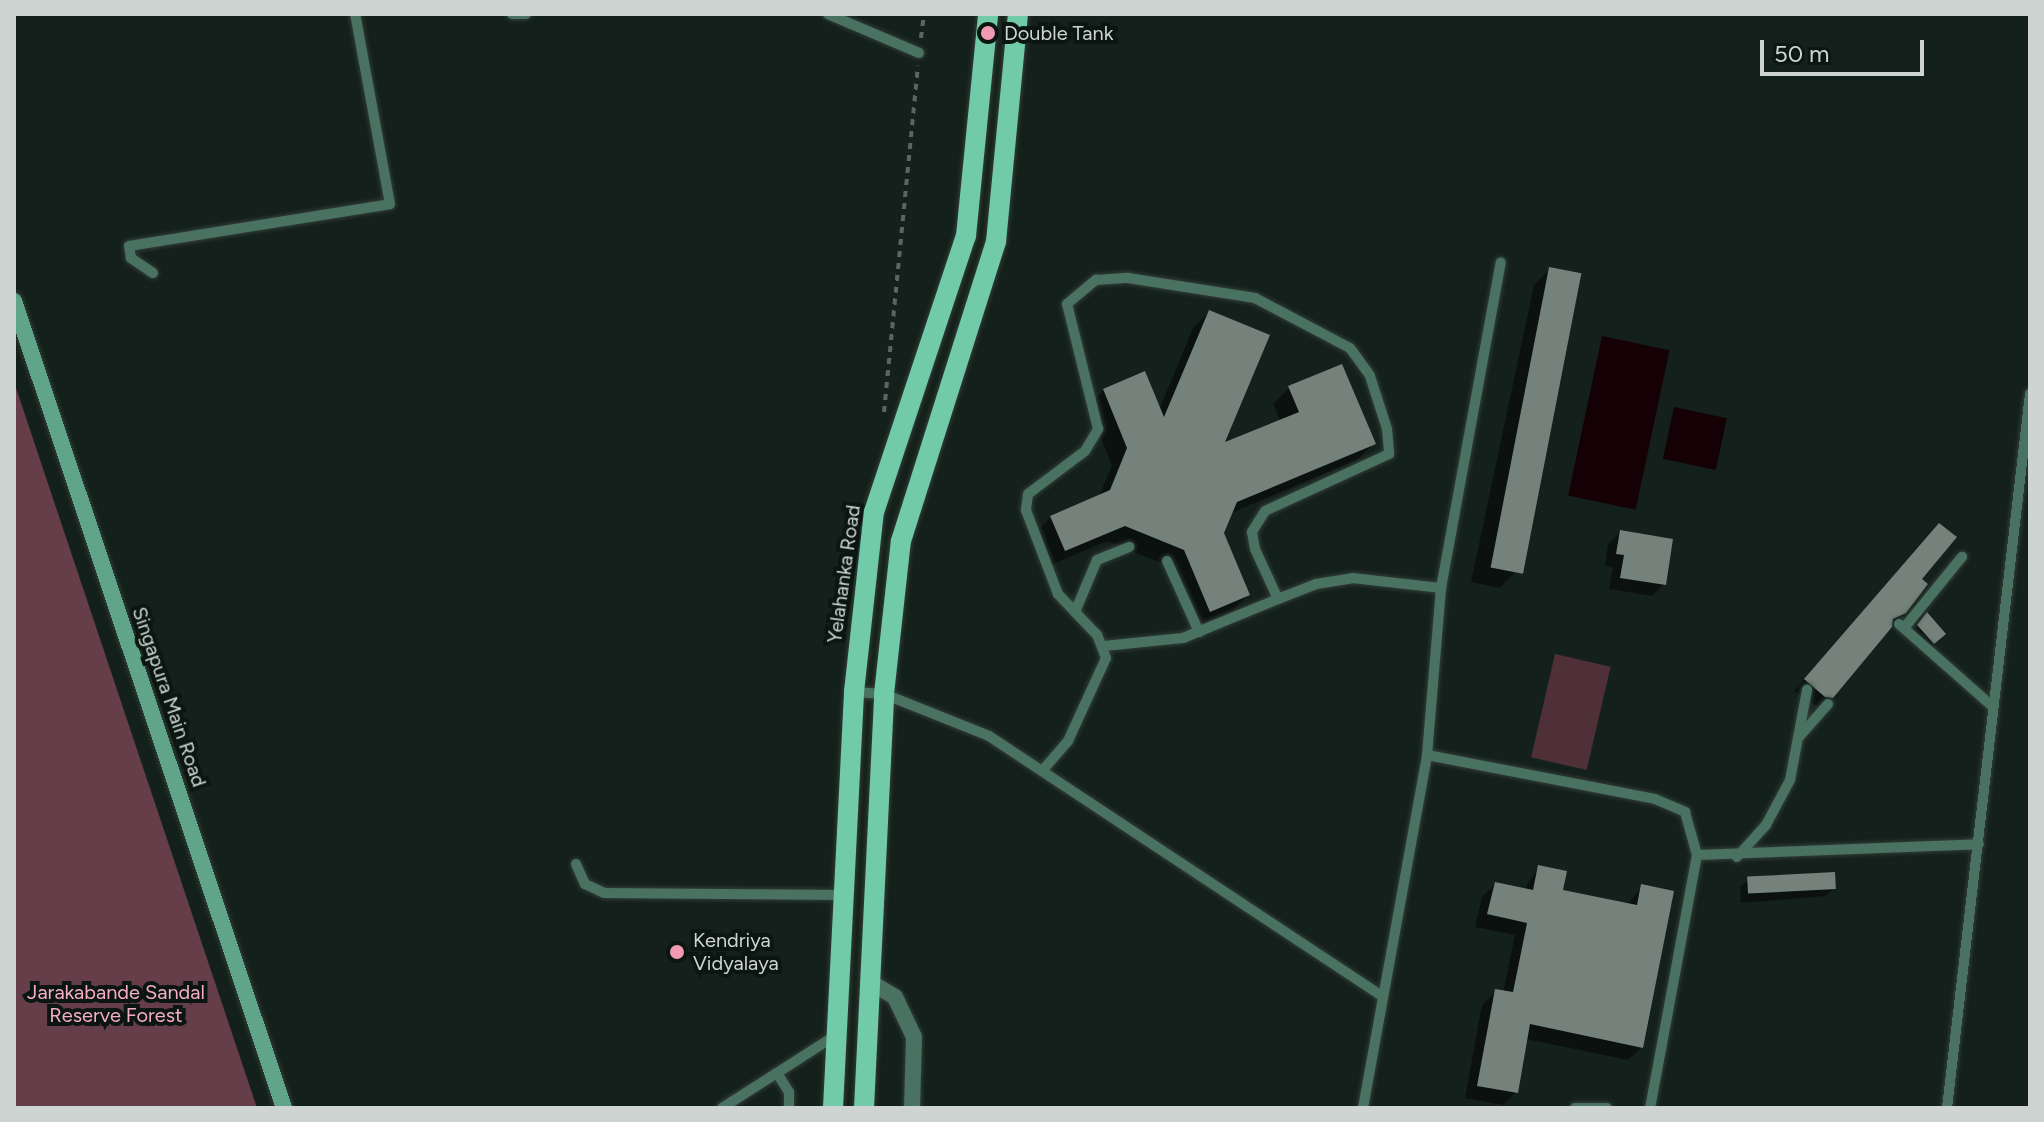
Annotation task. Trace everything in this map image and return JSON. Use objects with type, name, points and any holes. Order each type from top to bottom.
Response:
[{"type":"main road","name":"Yelahanka Road","points":[[833,1108],[854,692],[874,512],[966,236],[988,14]]},
{"type":"main road","points":[[864,1108],[884,694],[901,541],[996,242],[1018,14]]},
{"type":"street","name":"Singapura Main Road","points":[[14,301],[284,1108]]},
{"type":"street","points":[[870,982],[895,997],[914,1037],[912,1108]]},
{"type":"lane","points":[[153,273],[131,258],[129,246],[390,204],[355,14]]},
{"type":"lane","points":[[512,14],[526,14]]},
{"type":"lane","points":[[828,14],[919,53]]},
{"type":"lane","points":[[1363,1108],[1381,995],[1427,755],[1441,588],[1501,262]]},
{"type":"lane","points":[[1042,771],[1068,741],[1106,658],[1104,646],[1054,586],[1026,510],[1028,494],[1085,451],[1098,429],[1067,304],[1096,280],[1112,277],[1255,298],[1350,348],[1363,361],[1387,429],[1389,454],[1276,504],[1257,519],[1252,532],[1255,549],[1278,599]]},
{"type":"lane","points":[[1947,1108],[2030,394]]},
{"type":"lane","points":[[1075,612],[1097,560],[1130,547]]},
{"type":"lane","points":[[1962,557],[1901,626],[1992,706]]},
{"type":"lane","points":[[1167,561],[1199,632]]},
{"type":"lane","points":[[1104,646],[1158,643],[1199,632],[1316,584],[1353,578],[1441,588]]},
{"type":"lane","points":[[1737,857],[1766,825],[1790,780],[1807,690]]},
{"type":"lane","points":[[854,692],[884,694],[989,736],[1381,995]]},
{"type":"lane","points":[[1798,738],[1828,704]]},
{"type":"lane","points":[[1427,755],[1655,799],[1685,812],[1697,855],[1650,1108]]},
{"type":"lane","points":[[1697,855],[1737,857],[1979,844]]},
{"type":"lane","points":[[576,864],[585,884],[604,893],[844,895]]},
{"type":"lane","points":[[722,1108],[837,1035]]},
{"type":"lane","points":[[777,1073],[789,1092],[789,1108]]},
{"type":"lane","points":[[1575,1108],[1607,1108]]},
{"type":"path","points":[[883,417],[924,14]]},
{"type":"shaded area","points":[[1602,336],[1669,350],[1636,510],[1568,495]]},
{"type":"shaded area","points":[[1674,407],[1727,418],[1716,470],[1663,459]]},
{"type":"shaded area","points":[[1555,654],[1611,667],[1587,770],[1531,757]]},
{"type":"green space","name":"Jarakabande Sandal Reserve Forest","points":[[14,382],[257,1108],[14,1108]]},
{"type":"building","points":[[1549,267],[1581,273],[1523,574],[1491,567]]},
{"type":"building","points":[[1209,310],[1270,335],[1225,442],[1299,412],[1288,386],[1342,364],[1376,444],[1237,502],[1224,533],[1250,595],[1210,612],[1184,550],[1125,526],[1065,551],[1050,516],[1110,490],[1127,448],[1103,389],[1145,371],[1164,417]]},
{"type":"building","points":[[1939,523],[1957,537],[1922,579],[1928,584],[1906,613],[1893,619],[1892,627],[1833,698],[1825,697],[1804,679]]},
{"type":"building","points":[[1620,530],[1673,539],[1666,585],[1620,578],[1624,555],[1616,554]]},
{"type":"building","points":[[1927,612],[1946,634],[1934,644],[1917,625]]},
{"type":"building","points":[[1538,865],[1567,871],[1563,890],[1637,905],[1641,884],[1674,891],[1643,1048],[1530,1024],[1518,1093],[1477,1086],[1495,989],[1513,992],[1527,923],[1487,914],[1495,882],[1533,890]]},
{"type":"building","points":[[1835,872],[1836,889],[1748,894],[1747,877]]},
{"type":"place","name":"Double Tank","points":[[988,33]]},
{"type":"place","name":"Kendriya Vidyalaya","points":[[677,952]]}]
